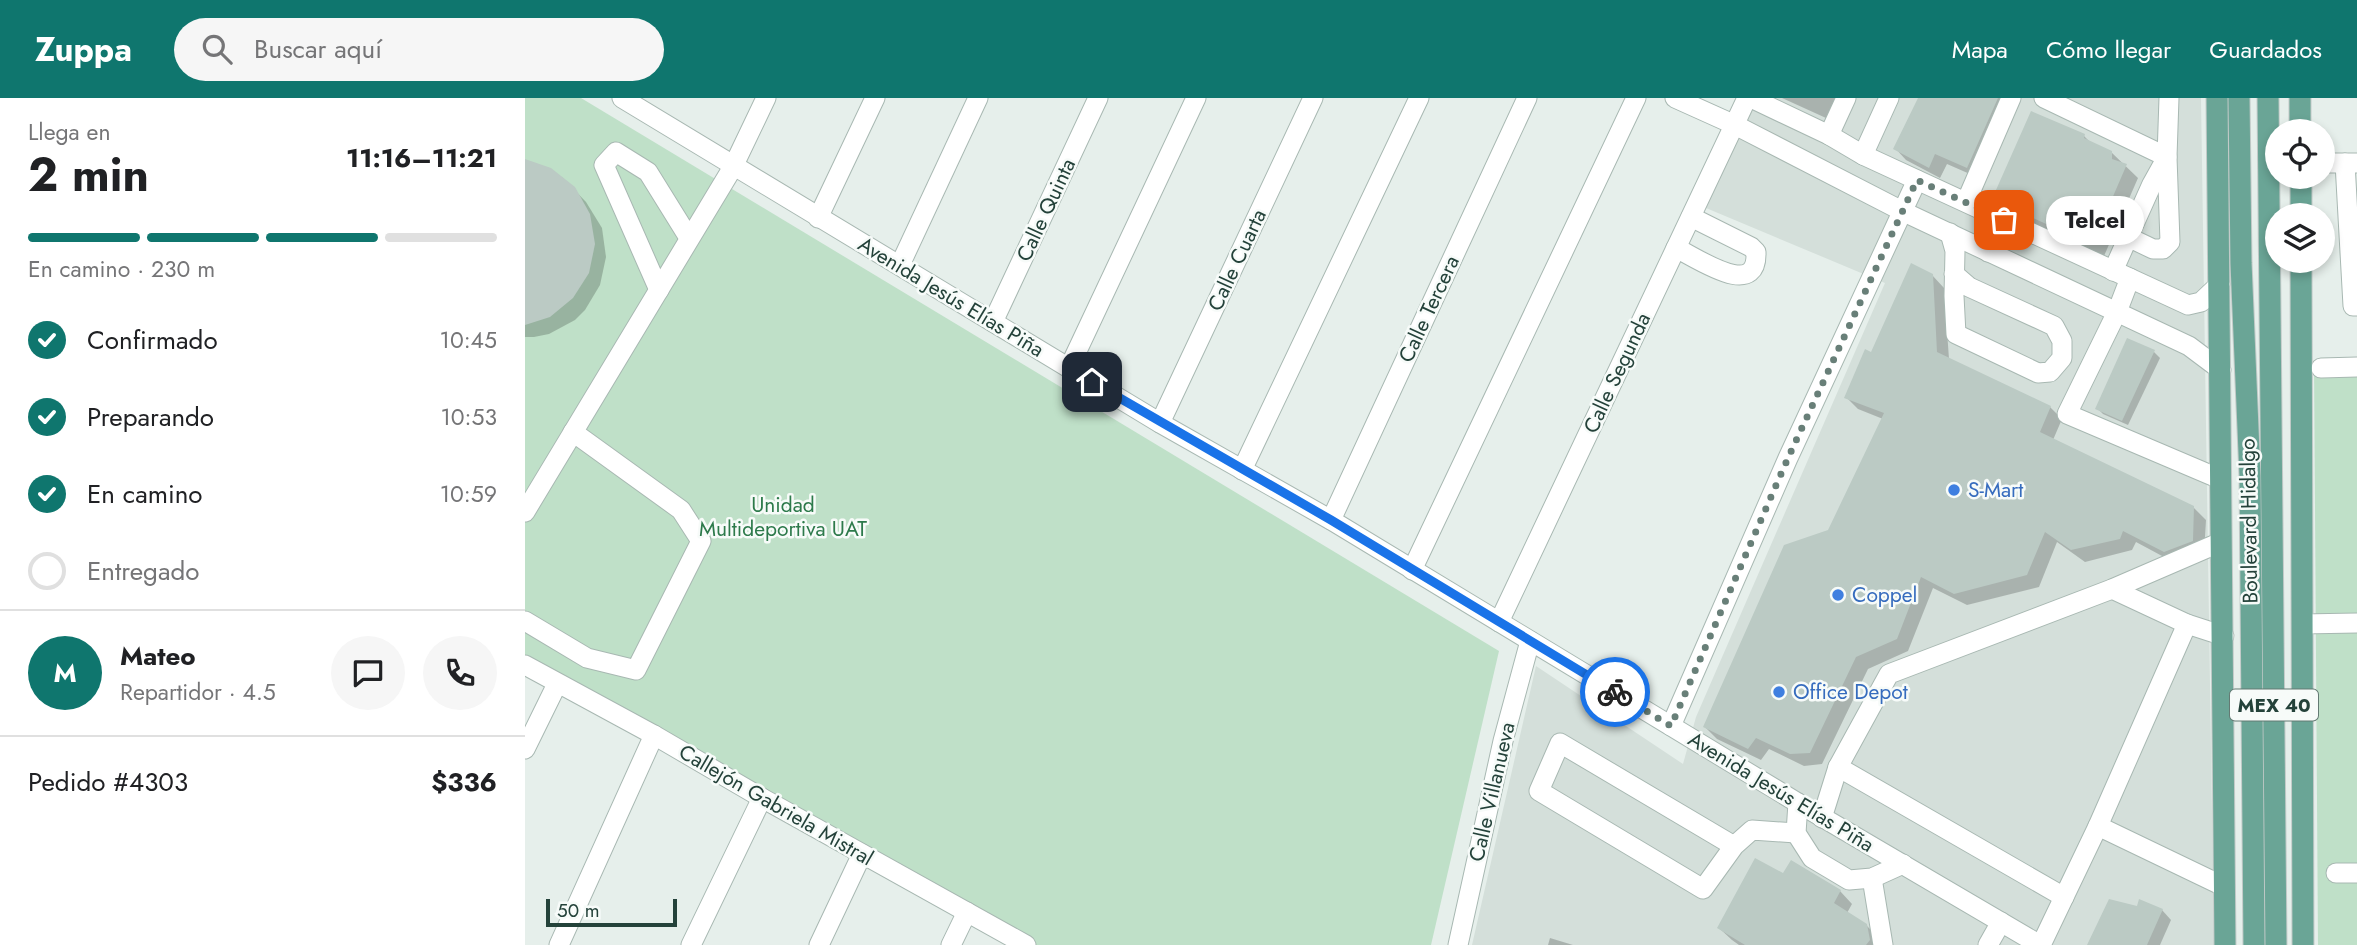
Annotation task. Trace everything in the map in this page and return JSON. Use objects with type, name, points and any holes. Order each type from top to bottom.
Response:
[{"type":"main road","name":"Boulevard Hidalgo","points":[[2217,98],[2225,945]]},
{"type":"main road","name":"Boulevard Hidalgo","points":[[2239,98],[2241,262],[2250,476],[2254,945]]},
{"type":"main road","points":[[2300,98],[2300,119]]},
{"type":"main road","name":"Boulevard Hidalgo","points":[[2268,99],[2276,945]]},
{"type":"main road","points":[[2301,273],[2303,945]]},
{"type":"street","name":"Avenida Jesús Elías Piña","points":[[622,98],[653,106],[733,167],[1160,423],[1331,520],[1822,818],[2040,945]]},
{"type":"street","points":[[525,512],[733,167],[766,98]]},
{"type":"street","points":[[818,218],[876,98]]},
{"type":"street","points":[[900,265],[978,98]]},
{"type":"street","name":"Calle Quinta","points":[[993,322],[1098,98]]},
{"type":"street","points":[[1069,368],[1196,98]]},
{"type":"street","name":"Calle Cuarta","points":[[1160,423],[1313,98]]},
{"type":"street","points":[[1242,470],[1419,98]]},
{"type":"street","name":"Calle Tercera","points":[[1331,520],[1527,98]]},
{"type":"street","points":[[1412,570],[1636,98]]},
{"type":"street","points":[[1675,98],[1735,125],[1904,212],[2189,346],[2221,370]]},
{"type":"street","points":[[1749,98],[1829,135],[1863,155],[2188,305],[2201,302],[2220,284]]},
{"type":"street","name":"Calle Segunda","points":[[1499,622],[1749,98]]},
{"type":"street","points":[[1829,135],[1846,98]]},
{"type":"street","points":[[1863,155],[1889,98]]},
{"type":"street","points":[[1966,202],[2011,98]]},
{"type":"street","points":[[2044,98],[2167,157]]},
{"type":"street","points":[[2128,237],[2153,249],[2163,249],[2171,242],[2167,157],[2169,98]]},
{"type":"street","points":[[659,290],[604,165],[616,152],[648,172],[689,238]]},
{"type":"street","points":[[2167,157],[2128,237],[2116,312],[2067,414],[2220,479]]},
{"type":"street","points":[[2351,163],[2353,306],[2357,306]]},
{"type":"street","points":[[1671,726],[1788,458],[1917,180]]},
{"type":"street","points":[[1677,248],[1741,278],[1749,274],[1756,261],[1756,252],[1751,247],[1691,217]]},
{"type":"street","points":[[1988,251],[2004,220]]},
{"type":"street","points":[[1950,233],[1955,251],[1955,274],[1956,334],[2038,373],[2050,372],[2062,358],[2063,341],[2054,326],[1969,287],[1955,274]]},
{"type":"street","points":[[2321,368],[2357,367]]},
{"type":"street","points":[[525,621],[587,658],[636,670],[701,541],[681,510],[573,432]]},
{"type":"street","points":[[1822,818],[1838,767],[1889,674],[2112,589],[2221,542]]},
{"type":"street","points":[[2112,589],[2187,625],[2224,636]]},
{"type":"street","points":[[2302,624],[2357,623]]},
{"type":"street","points":[[2040,945],[2098,826],[2187,625]]},
{"type":"street","name":"Calle Villanueva","points":[[1458,945],[1503,741],[1530,641]]},
{"type":"street","name":"Callejón Gabriela Mistral","points":[[525,666],[1026,945]]},
{"type":"street","points":[[525,749],[557,684]]},
{"type":"street","points":[[559,945],[655,736]]},
{"type":"street","points":[[1734,846],[1560,743],[1538,791],[1703,889],[1734,846],[1752,830],[1796,833]]},
{"type":"street","points":[[1838,767],[2064,897]]},
{"type":"street","points":[[691,945],[762,798]]},
{"type":"street","points":[[1798,803],[1796,833],[1812,858],[1849,880],[1872,877],[1903,864]]},
{"type":"street","points":[[2098,826],[2225,887]]},
{"type":"street","points":[[820,945],[862,854]]},
{"type":"street","points":[[2336,873],[2357,873]]},
{"type":"street","points":[[1872,877],[1883,945]]},
{"type":"street","points":[[951,945],[967,912]]},
{"type":"street","points":[[1988,945],[2001,922]]},
{"type":"shaded area","points":[[1738,98],[2201,98],[2214,945],[1472,945],[1536,666],[1683,764],[1696,717],[1885,283],[1706,208]]},
{"type":"green space","name":"Unidad Multideportiva UAT","points":[[525,98],[581,98],[1499,651],[1431,945],[1030,945],[525,664]]},
{"type":"green space","points":[[2314,361],[2357,361],[2357,945],[2318,945]]},
{"type":"building","points":[[1918,98],[1998,98],[1967,168],[1935,154],[1929,168],[1893,149]]},
{"type":"building","points":[[2031,111],[2085,134],[2084,138],[2112,151],[2112,159],[2127,164],[2092,245],[1992,199]]},
{"type":"building","points":[[525,159],[551,168],[575,187],[590,214],[595,244],[589,273],[573,298],[550,317],[525,325]]},
{"type":"building","points":[[1911,263],[1933,274],[1937,352],[2051,406],[2040,432],[2194,506],[2193,541],[2164,552],[2123,531],[2120,539],[2071,550],[2045,532],[2027,575],[1954,594],[1921,577],[1897,639],[1856,657],[1810,753],[1790,754],[1756,738],[1748,749],[1703,727],[1784,545],[1828,530],[1884,413],[1844,398],[1865,349],[1871,352]]},
{"type":"building","points":[[2127,338],[2155,350],[2122,421],[2095,409]]},
{"type":"building","points":[[1755,858],[1783,873],[1791,860],[1841,890],[1834,903],[1867,924],[1870,940],[1866,945],[1745,945],[1717,928]]},
{"type":"building","points":[[2109,899],[2137,906],[2139,899],[2163,909],[2147,945],[2087,945]]},
{"type":"way so far","points":[[1615,692],[1671,726],[1788,458],[1917,180],[2004,220]]},
{"type":"place","name":"Telcel","points":[[2004,220]]},
{"type":"place","name":"S-Mart","points":[[1954,490]]},
{"type":"place","name":"Coppel","points":[[1838,595]]},
{"type":"place","name":"Office Depot","points":[[1779,692]]},
{"type":"route","points":[[1092,382],[1331,520],[1615,692]]}]
